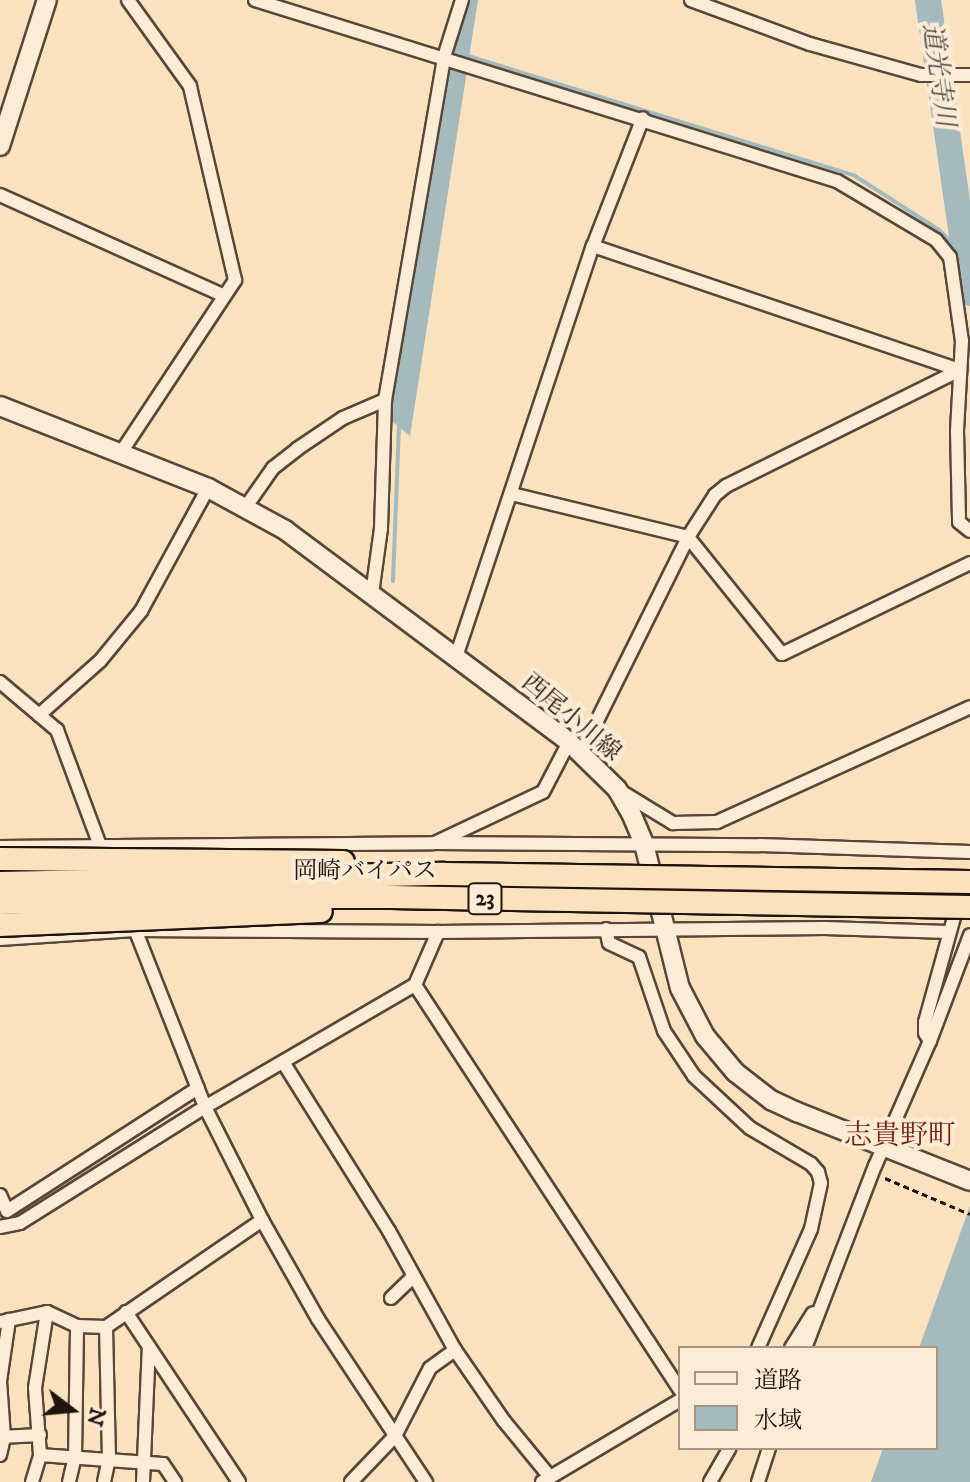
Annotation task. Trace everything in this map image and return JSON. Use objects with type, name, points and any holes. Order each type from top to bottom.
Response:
[{"type":"highway","name":"23","points":[[0,859],[222,859],[430,864],[444,874]]},
{"type":"highway","name":"岡崎バイパス","points":[[0,883],[444,874],[970,882]]},
{"type":"highway","name":"岡崎バイパス","points":[[0,903],[223,897],[391,897],[970,907]]},
{"type":"highway","name":"23","points":[[0,925],[374,908],[391,897]]},
{"type":"main road","points":[[0,146],[47,0]]},
{"type":"main road","name":"西尾小川線","points":[[0,406],[122,451],[208,488],[285,530],[575,748],[617,789],[644,844],[662,927],[687,1006],[705,1036],[735,1072],[771,1100],[970,1181]]},
{"type":"street","points":[[122,451],[235,280],[190,86],[128,0]]},
{"type":"street","points":[[255,0],[643,118],[837,181],[943,244],[950,257],[962,341],[959,522],[970,531]]},
{"type":"street","points":[[372,594],[381,528],[385,400],[444,57],[462,0]]},
{"type":"street","points":[[691,0],[810,44],[939,76],[970,75]]},
{"type":"street","points":[[456,657],[593,246],[643,118]]},
{"type":"street","points":[[0,195],[223,295]]},
{"type":"street","points":[[593,246],[960,370]]},
{"type":"street","points":[[434,843],[543,792],[575,748],[688,537],[715,495],[726,486],[960,370]]},
{"type":"street","points":[[245,508],[273,468],[297,449],[343,418],[385,400]]},
{"type":"street","points":[[39,715],[100,661],[141,611],[208,488]]},
{"type":"street","points":[[512,494],[688,537],[782,654],[970,563]]},
{"type":"street","points":[[0,682],[57,730],[99,845],[205,1107],[262,1220],[318,1319],[426,1482]]},
{"type":"street","points":[[617,789],[673,823],[717,822],[826,776],[871,751],[970,707]]},
{"type":"street","points":[[0,847],[644,844],[970,852]]},
{"type":"street","points":[[930,1041],[925,1033],[925,1022],[948,932],[970,867]]},
{"type":"street","points":[[0,939],[135,930],[438,932],[662,927],[948,932]]},
{"type":"street","points":[[606,929],[609,943],[639,957],[664,1031],[694,1076],[740,1120],[811,1164],[818,1172],[819,1196],[811,1229],[759,1346]]},
{"type":"street","points":[[0,1227],[20,1223],[205,1107],[415,985],[438,932]]},
{"type":"street","points":[[806,1346],[888,1148],[970,935]]},
{"type":"street","points":[[415,985],[678,1387]]},
{"type":"street","points":[[283,1062],[389,1231],[412,1278],[455,1350],[546,1479],[678,1401]]},
{"type":"street","points":[[0,1195],[7,1211],[198,1088]]},
{"type":"street","points":[[0,1455],[4,1321],[47,1312],[77,1326],[106,1327],[262,1220]]},
{"type":"street","points":[[391,1298],[412,1278]]},
{"type":"street","points":[[792,1346],[828,1289]]},
{"type":"street","points":[[32,1482],[40,1455],[35,1388],[47,1312]]},
{"type":"street","points":[[126,1312],[239,1482]]},
{"type":"street","points":[[69,1482],[75,1457],[77,1326]]},
{"type":"street","points":[[104,1482],[109,1459],[106,1327]]},
{"type":"street","points":[[143,1482],[149,1347]]},
{"type":"street","points":[[351,1482],[395,1436],[430,1368],[455,1350]]},
{"type":"street","points":[[2,1437],[40,1435]]},
{"type":"street","points":[[710,1482],[729,1450]]},
{"type":"street","points":[[758,1482],[768,1450]]},
{"type":"street","points":[[40,1455],[163,1464],[175,1482]]},
{"type":"path","points":[[880,1176],[970,1214]]},
{"type":"water","points":[[467,0],[478,0],[410,436],[388,418],[456,40]]},
{"type":"water","points":[[970,1206],[970,1482],[871,1482],[882,1450],[938,1450],[938,1346],[920,1346]]},
{"type":"waterway","name":"道光寺川","points":[[928,0],[970,293]]},
{"type":"waterway","points":[[465,55],[855,176],[939,230],[963,253]]},
{"type":"waterway","points":[[393,581],[399,422]]},
{"type":"district","name":"志貴野町","points":[[900,1136]]}]
